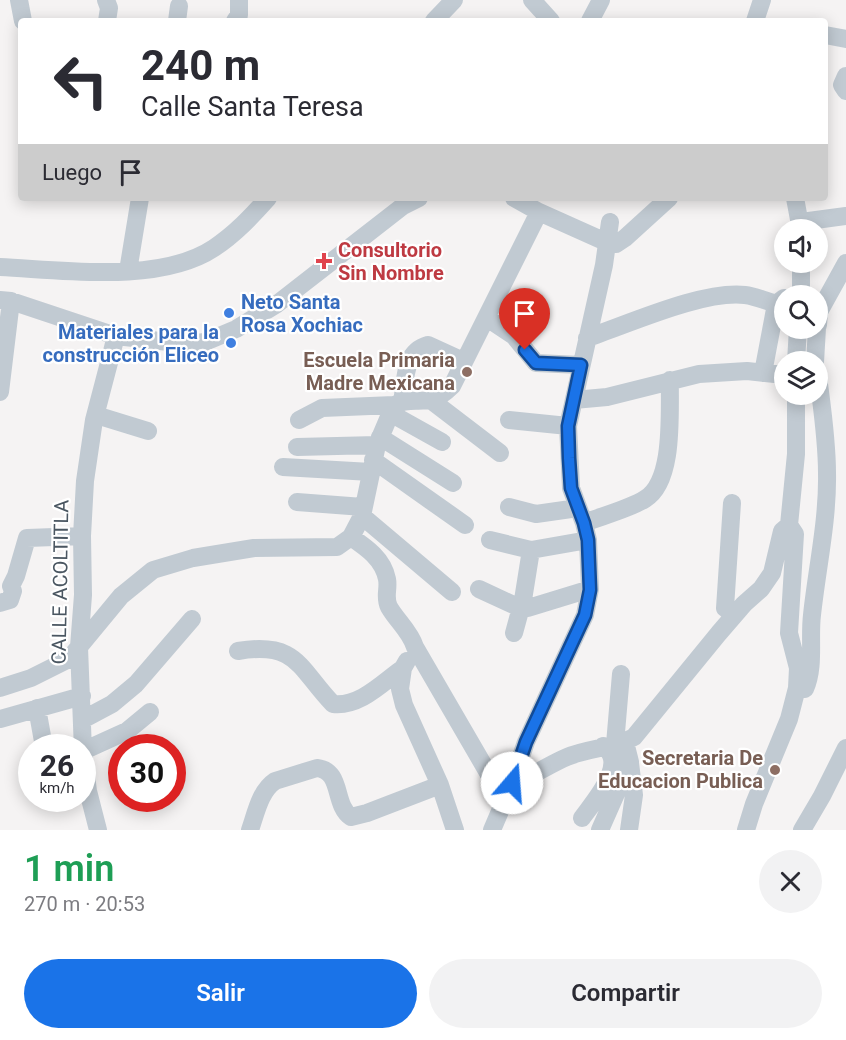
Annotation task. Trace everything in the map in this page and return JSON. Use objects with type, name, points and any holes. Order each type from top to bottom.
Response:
[{"type":"street","points":[[19,0],[22,18]]},
{"type":"street","points":[[106,0],[109,8],[107,18]]},
{"type":"street","points":[[237,18],[239,0]]},
{"type":"street","points":[[437,18],[454,0]]},
{"type":"street","points":[[532,0],[548,18]]},
{"type":"street","points":[[592,18],[601,0]]},
{"type":"street","points":[[756,18],[762,0]]},
{"type":"street","points":[[828,36],[846,39]]},
{"type":"street","points":[[128,271],[131,241],[139,201]]},
{"type":"street","points":[[0,267],[128,271],[163,267],[183,262],[212,249],[242,227],[265,201]]},
{"type":"street","points":[[0,392],[5,300],[116,336],[186,344],[205,342],[219,338],[277,304],[403,206],[413,201]]},
{"type":"street","points":[[519,201],[606,242],[616,243],[625,238],[666,201]]},
{"type":"street","points":[[796,201],[800,219]]},
{"type":"street","points":[[299,420],[322,408],[395,407],[432,401],[444,394],[452,386],[539,212]]},
{"type":"street","points":[[828,220],[846,216]]},
{"type":"street","points":[[492,830],[526,742],[585,615],[590,590],[583,524],[571,488],[568,426],[603,265],[610,222]]},
{"type":"street","points":[[828,296],[846,263]]},
{"type":"street","points":[[587,338],[703,298],[727,294],[774,298]]},
{"type":"street","points":[[487,318],[514,336],[536,363],[581,365]]},
{"type":"street","points":[[763,373],[774,332]]},
{"type":"street","name":"CALLE ACOLTITLA","points":[[82,734],[79,647],[83,595],[82,536],[85,481],[96,415],[116,336]]},
{"type":"street","points":[[0,688],[31,678],[69,659],[121,596],[153,570],[193,558],[254,548],[337,547],[351,537],[363,511],[375,454],[395,407],[409,357],[419,348],[428,345],[463,361]]},
{"type":"street","points":[[574,400],[607,397],[699,374],[747,371],[774,374]]},
{"type":"street","points":[[490,540],[531,550],[583,524],[646,499],[657,488],[666,460],[670,380]]},
{"type":"street","points":[[432,401],[500,453]]},
{"type":"street","points":[[746,830],[754,804],[789,719],[798,668],[789,633],[795,534],[789,525],[796,454],[796,405]]},
{"type":"street","points":[[794,700],[802,695],[809,677],[812,617],[823,536],[827,474],[822,405]]},
{"type":"street","points":[[395,407],[442,442]]},
{"type":"street","points":[[96,415],[148,431]]},
{"type":"street","points":[[509,420],[568,426]]},
{"type":"street","points":[[297,447],[375,454],[453,483]]},
{"type":"street","points":[[283,467],[375,454],[465,525]]},
{"type":"street","points":[[297,502],[363,511],[452,592]]},
{"type":"street","points":[[732,503],[725,608],[730,612],[737,612]]},
{"type":"street","points":[[509,507],[583,524]]},
{"type":"street","points":[[512,783],[525,779],[566,757],[634,737],[737,612],[761,589],[772,573],[782,531],[789,525]]},
{"type":"street","points":[[0,603],[10,600],[13,591],[11,586],[27,538],[82,536]]},
{"type":"street","points":[[351,537],[367,547],[378,558],[387,580],[388,606],[411,636],[415,647],[504,802]]},
{"type":"street","points":[[514,633],[531,550]]},
{"type":"street","points":[[479,589],[520,608],[528,608],[590,590]]},
{"type":"street","points":[[82,720],[112,704],[136,684],[192,619]]},
{"type":"street","points":[[415,647],[403,668],[400,689],[404,705],[440,785],[455,830]]},
{"type":"street","points":[[238,651],[261,649],[287,654],[298,662],[333,704],[352,703],[366,696],[403,668]]},
{"type":"street","points":[[621,674],[615,744],[630,762],[634,795],[629,830]]},
{"type":"street","points":[[31,678],[31,710],[39,734]]},
{"type":"street","points":[[0,719],[82,696]]},
{"type":"street","points":[[96,745],[127,731],[150,712]]},
{"type":"street","points":[[582,818],[609,779],[612,757],[609,749],[615,744]]},
{"type":"street","points":[[802,830],[846,748]]},
{"type":"street","points":[[600,830],[630,762]]},
{"type":"street","points":[[250,830],[264,793],[270,785],[275,781],[317,768],[324,769],[333,778],[344,809],[359,820],[440,785]]},
{"type":"street","name":"CALLE ACOLTITLA","points":[[94,812],[98,830]]},
{"type":"place","name":"Consultorio Sin Nombre","points":[[324,261]]},
{"type":"place","name":"Neto Santa Rosa Xochiac","points":[[229,313]]},
{"type":"place","name":"Materiales para la construcción Eliceo","points":[[231,343]]},
{"type":"place","name":"Escuela Primaria Madre Mexicana","points":[[467,372]]},
{"type":"place","name":"Secretaria De Educacion Publica","points":[[775,770]]},
{"type":"route","points":[[512,783],[526,742],[585,615],[590,590],[588,540],[571,488],[569,458],[568,426],[581,365],[536,363],[525,350]]}]
